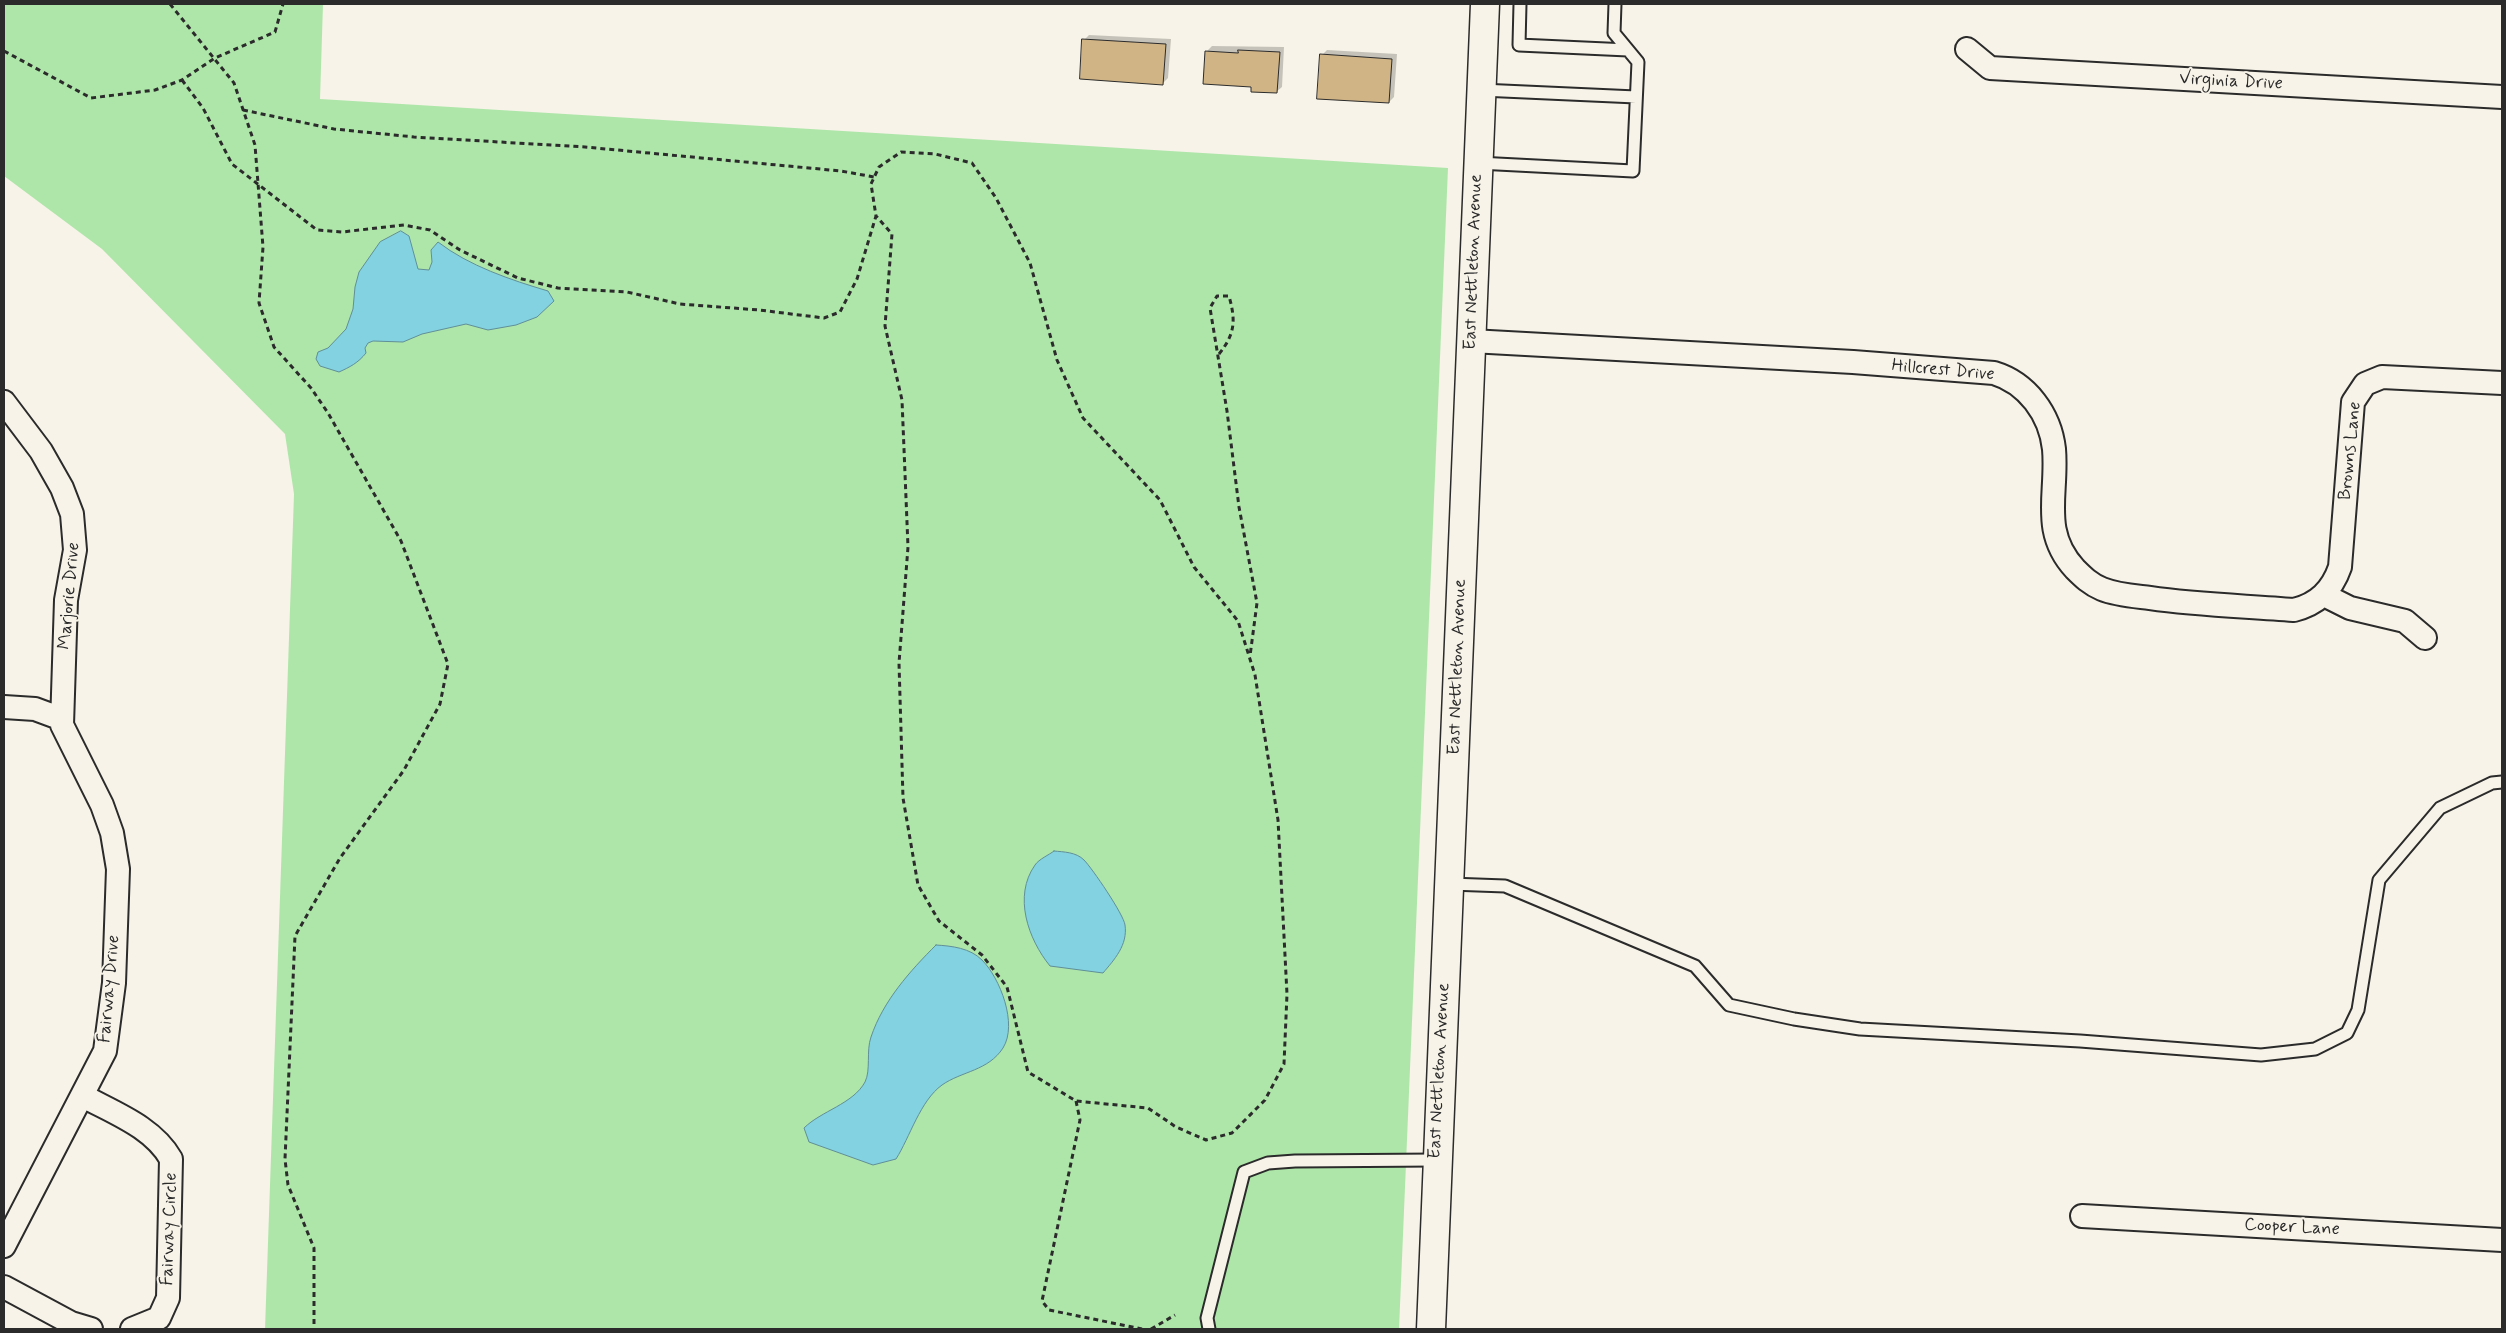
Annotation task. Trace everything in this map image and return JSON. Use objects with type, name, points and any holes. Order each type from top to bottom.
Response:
[{"type":"main road","name":"East Nettleton Avenue","points":[[1431,1329],[1436,1160],[1449,884],[1484,4]]},
{"type":"street","name":"Virginia Drive","points":[[1967,49],[1990,68],[2502,97]]},
{"type":"street","name":"Hillcrest Drive","points":[[1471,341],[1843,362],[1994,373],[2008,378],[2037,403],[2049,429],[2054,449],[2052,521],[2057,544],[2064,558],[2086,580],[2102,589],[2123,596],[2294,610],[2308,606],[2324,595]]},
{"type":"street","name":"Browns Lane","points":[[2324,595],[2336,579],[2340,567],[2353,402],[2365,384],[2382,377],[2502,383]]},
{"type":"street","name":"Marjorie Drive","points":[[4,402],[40,451],[62,488],[72,514],[75,550],[66,600],[62,719]]},
{"type":"street","points":[[2324,595],[2350,608],[2405,621],[2425,638]]},
{"type":"street","points":[[4,708],[35,708],[62,719]]},
{"type":"street","name":"Fairway Drive","points":[[4,1246],[100,1064],[110,1031],[114,983],[118,869],[112,833],[102,805],[62,726],[62,719]]},
{"type":"street","name":"Fairway Circle","points":[[83,1096],[163,1136],[164,1147],[172,1165],[168,1298],[158,1324],[132,1329]]},
{"type":"street","name":"Cooper Lane","points":[[2082,1216],[2502,1240]]},
{"type":"street","points":[[4,1287],[71,1323],[91,1329]]},
{"type":"lane","points":[[1520,4],[1519,45],[1628,50]]},
{"type":"lane","points":[[1478,163],[1633,172],[1638,62],[1614,33],[1615,4]]},
{"type":"lane","points":[[1481,90],[1636,97]]},
{"type":"lane","points":[[1449,884],[1505,886],[1695,966],[1729,1005],[1794,1019],[1860,1029],[2080,1040],[2261,1055],[2315,1049],[2347,1033],[2358,1010],[2380,880],[2440,808],[2492,783],[2502,782]]},
{"type":"lane","points":[[1209,1329],[1208,1318],[1244,1172],[1268,1163],[1295,1161],[1436,1160]]},
{"type":"path","points":[[170,4],[234,82],[255,145],[264,247],[259,303],[274,347],[311,388],[328,413],[401,541],[448,664],[440,704],[404,770],[340,858],[295,936],[285,1159],[288,1185],[314,1248],[314,1329]]},
{"type":"path","points":[[4,51],[92,98],[155,90],[182,80],[215,58],[276,32],[283,4]]},
{"type":"path","points":[[182,80],[203,108],[232,164],[317,230],[342,232],[404,225],[430,230],[460,250],[518,278],[558,288],[627,292],[680,304],[759,310],[824,318],[840,312],[852,287],[876,216],[871,184],[878,167],[901,152],[935,154],[972,163],[996,198],[1030,263],[1057,360],[1083,418],[1160,500],[1194,567],[1238,621],[1255,676],[1278,820],[1287,994],[1284,1064],[1265,1100],[1232,1133],[1206,1140],[1176,1127],[1148,1108],[1076,1100],[1028,1072],[1007,987],[982,954],[939,920],[918,885],[904,798],[900,663],[908,547],[902,400],[885,326],[892,234],[876,216]]},
{"type":"path","points":[[243,110],[334,129],[414,137],[585,147],[841,171],[874,177]]},
{"type":"path","points":[[1219,354],[1231,340],[1234,314],[1229,296],[1218,296],[1210,308],[1219,354],[1239,507],[1257,603],[1250,659]]},
{"type":"path","points":[[1076,1100],[1080,1120],[1042,1301],[1049,1310],[1142,1329]]},
{"type":"path","points":[[1151,1329],[1175,1315]]},
{"type":"green space","points":[[4,4],[323,4],[320,99],[1448,168],[1399,1329],[265,1329],[294,494],[285,434],[102,249],[4,176]]},
{"type":"water","points":[[401,231],[409,236],[418,269],[429,270],[432,262],[431,250],[438,242],[450,251],[477,265],[505,277],[548,291],[554,301],[537,317],[516,325],[488,330],[466,324],[422,334],[403,342],[373,341],[368,343],[365,348],[366,353],[360,359],[339,372],[320,366],[316,359],[318,352],[328,348],[346,329],[353,309],[355,287],[359,272],[380,242]]},
{"type":"water","points":[[1054,851],[1074,854],[1084,860],[1107,892],[1123,920],[1125,932],[1122,946],[1103,973],[1050,966],[1035,943],[1026,917],[1025,890],[1028,877],[1035,865]]},
{"type":"water","points":[[936,945],[966,950],[977,956],[989,968],[1001,989],[1008,1014],[1009,1027],[1003,1048],[990,1062],[950,1080],[934,1092],[921,1110],[896,1159],[873,1165],[809,1142],[804,1128],[845,1102],[860,1090],[867,1077],[870,1042],[876,1024],[898,987]]},
{"type":"building","points":[[1082,39],[1166,44],[1163,85],[1080,79]]},
{"type":"building","points":[[1238,50],[1280,52],[1277,93],[1251,92],[1251,87],[1203,84],[1205,51],[1238,53]]},
{"type":"building","points":[[1320,54],[1392,59],[1389,103],[1317,99]]}]
